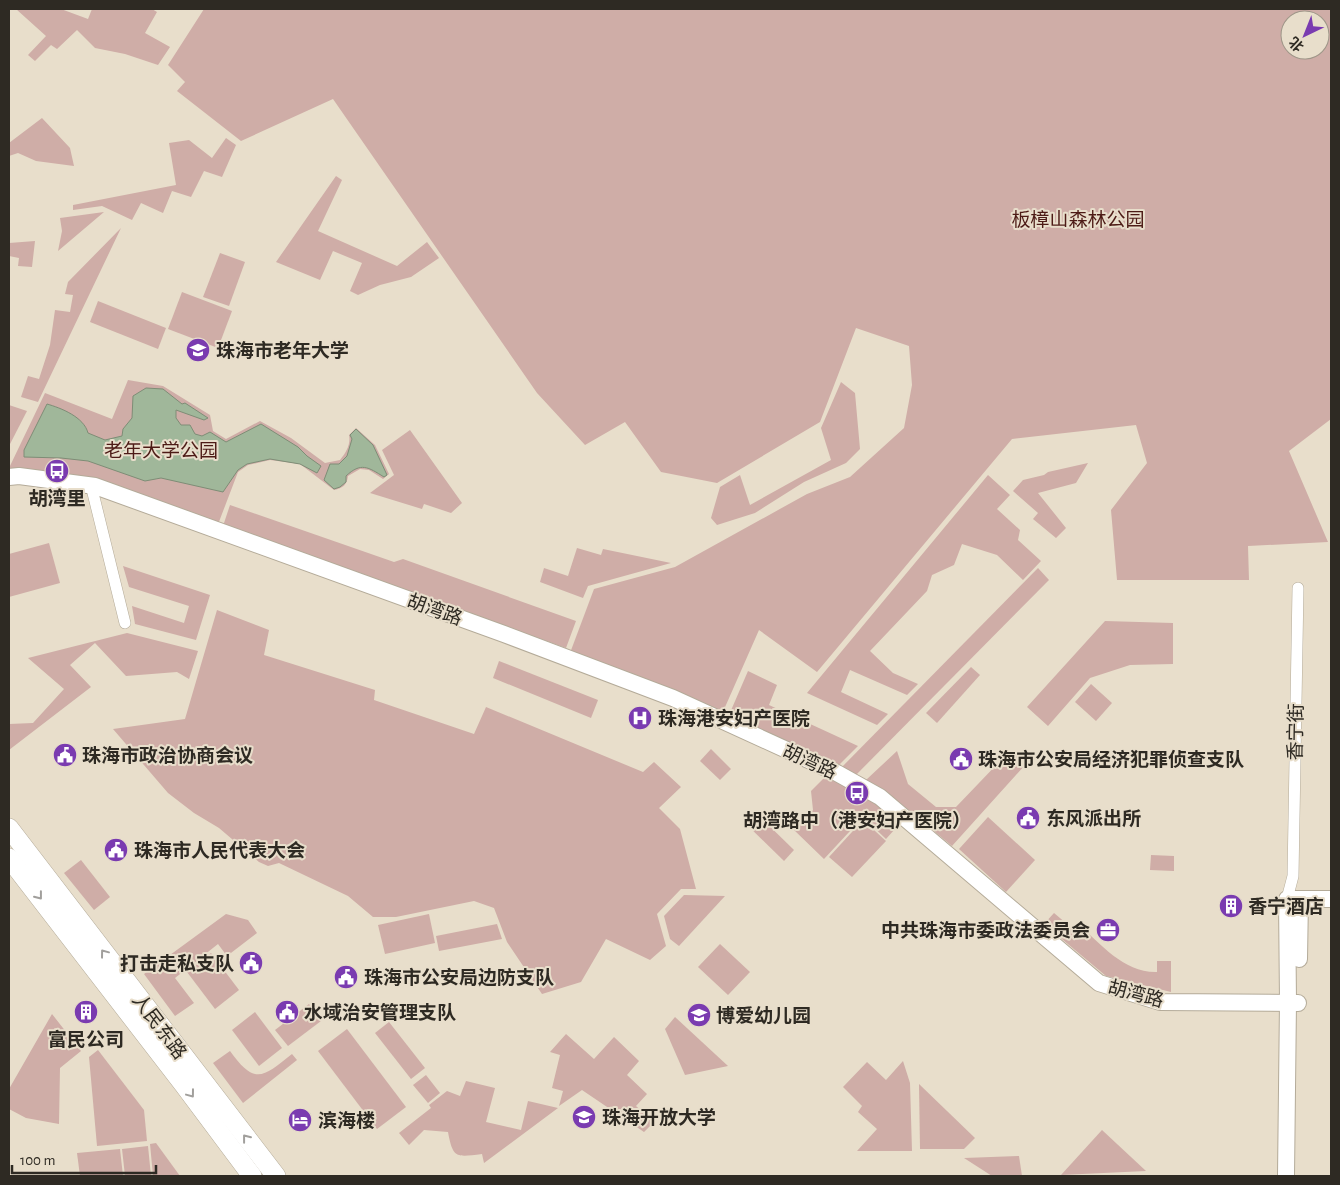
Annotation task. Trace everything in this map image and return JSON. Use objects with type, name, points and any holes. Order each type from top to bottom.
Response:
[{"type":"main road","name":"人民东路","points":[[9,828],[276,1176]]},
{"type":"main road","name":"人民东路","points":[[9,858],[252,1176]]},
{"type":"street","name":"胡湾路","points":[[9,477],[19,476],[91,485],[504,634],[673,698],[837,773],[880,797],[1099,983],[1160,1002],[1293,1002]]},
{"type":"street","points":[[91,485],[125,623]]},
{"type":"street","name":"香宁街","points":[[1293,1002],[1293,876],[1298,588]]},
{"type":"street","points":[[1294,899],[1331,899]]},
{"type":"street","points":[[1286,1176],[1293,1002]]},
{"type":"street","points":[[1293,1002],[1298,1176]]},
{"type":"green space","points":[[16,9],[61,9],[88,19],[92,9],[152,9],[157,12],[145,33],[170,47],[158,65],[125,54],[95,48],[77,30],[57,49],[51,45],[35,61],[28,55],[46,36]]},
{"type":"green space","name":"板樟山森林公园","points":[[204,9],[1331,9],[1331,419],[1289,451],[1328,542],[1248,546],[1249,580],[1117,580],[1111,510],[1147,463],[1136,425],[1012,439],[817,672],[759,630],[722,714],[570,653],[594,589],[675,567],[807,494],[850,477],[904,428],[912,385],[909,346],[856,328],[820,422],[717,483],[661,472],[625,422],[585,445],[537,393],[333,99],[241,141],[177,91],[185,82],[168,65]]},
{"type":"green space","points":[[42,118],[70,148],[74,166],[36,161],[18,153],[9,156],[9,143]]},
{"type":"green space","points":[[226,138],[236,145],[222,177],[204,171],[191,197],[172,191],[163,213],[141,203],[132,220],[102,206],[73,210],[73,205],[176,185],[169,143],[189,140],[212,158]]},
{"type":"green space","points":[[336,176],[342,180],[318,231],[397,266],[427,242],[439,258],[411,277],[380,285],[358,295],[350,291],[362,263],[333,251],[320,280],[276,262]]},
{"type":"green space","points":[[104,212],[58,251],[62,231],[60,218]]},
{"type":"green space","points":[[121,228],[38,402],[21,397],[28,376],[39,379],[50,345],[55,310],[70,312],[73,295],[65,294],[68,282]]},
{"type":"green space","points":[[35,241],[32,267],[18,266],[19,258],[9,256],[9,243]]},
{"type":"green space","points":[[220,253],[245,262],[229,306],[203,297]]},
{"type":"green space","points":[[182,292],[232,311],[218,348],[168,329]]},
{"type":"green space","points":[[98,301],[166,328],[158,349],[90,322]]},
{"type":"green space","name":"老年大学公园","points":[[128,380],[163,386],[210,415],[213,431],[226,439],[260,421],[291,438],[325,463],[340,460],[348,448],[349,435],[356,428],[375,445],[389,474],[383,479],[369,470],[360,469],[348,476],[344,486],[334,490],[300,464],[270,460],[248,465],[238,472],[217,527],[96,485],[9,476],[9,468],[45,393],[112,419]]},
{"type":"green space","points":[[841,382],[855,393],[860,449],[846,463],[804,482],[755,513],[717,525],[711,518],[720,487],[740,475],[750,505],[831,460],[821,428]]},
{"type":"green space","points":[[9,405],[27,411],[9,446]]},
{"type":"green space","points":[[410,430],[462,503],[451,513],[424,504],[422,509],[370,493],[394,475],[382,450]]},
{"type":"green space","points":[[1088,463],[1076,483],[1038,493],[1066,528],[1056,538],[1033,519],[1038,513],[1013,491],[1023,480]]},
{"type":"green space","points":[[988,475],[1010,495],[997,509],[1020,530],[1018,540],[1041,561],[1023,580],[997,555],[962,544],[954,565],[932,575],[927,591],[870,651],[893,673],[918,684],[907,695],[850,670],[841,692],[888,714],[877,725],[807,693]]},
{"type":"green space","points":[[230,505],[394,562],[403,559],[576,621],[566,648],[223,526]]},
{"type":"green space","points":[[49,543],[60,583],[9,597],[9,554]]},
{"type":"green space","points":[[577,548],[601,555],[603,549],[671,563],[588,586],[583,598],[540,582],[544,568],[568,576]]},
{"type":"green space","points":[[123,566],[210,595],[196,640],[135,624],[132,606],[184,623],[189,606],[129,587]]},
{"type":"green space","points":[[1038,568],[1049,580],[853,778],[839,770]]},
{"type":"green space","points":[[217,610],[269,630],[264,655],[375,690],[374,700],[474,734],[486,707],[643,772],[654,762],[681,787],[659,808],[680,829],[696,889],[681,889],[657,914],[666,946],[650,960],[606,939],[581,982],[542,994],[507,942],[494,908],[474,901],[396,917],[373,917],[348,896],[279,863],[268,866],[259,862],[219,828],[194,813],[168,793],[113,729],[185,719]]},
{"type":"green space","points":[[1105,621],[1173,623],[1173,664],[1130,665],[1090,678],[1048,726],[1027,707]]},
{"type":"green space","points":[[127,633],[198,651],[189,679],[177,672],[126,676],[95,643],[70,665],[91,687],[9,750],[9,724],[33,723],[64,689],[28,658]]},
{"type":"green space","points":[[499,661],[598,700],[591,718],[493,678]]},
{"type":"green space","points":[[971,667],[980,675],[937,723],[926,713]]},
{"type":"green space","points":[[748,671],[777,685],[769,705],[858,746],[838,766],[729,715]]},
{"type":"green space","points":[[1091,684],[1112,703],[1096,721],[1075,702]]},
{"type":"green space","points":[[711,749],[731,769],[720,780],[700,761]]},
{"type":"green space","points":[[897,751],[908,784],[936,807],[956,807],[1001,760],[1006,764],[1015,754],[1026,764],[952,846],[883,789],[866,780]]},
{"type":"green space","points":[[830,772],[903,820],[886,839],[863,817],[824,859],[794,830],[813,810],[811,791]]},
{"type":"green space","points":[[755,812],[794,850],[784,861],[745,823]]},
{"type":"green space","points":[[988,817],[1035,860],[1006,892],[959,849]]},
{"type":"green space","points":[[863,820],[886,841],[852,877],[829,857]]},
{"type":"green space","points":[[1151,855],[1174,856],[1174,871],[1150,870]]},
{"type":"green space","points":[[81,860],[110,897],[94,910],[64,873]]},
{"type":"green space","points":[[684,895],[725,896],[679,946],[670,939],[664,916]]},
{"type":"green space","points":[[1054,913],[1073,929],[1078,924],[1114,956],[1134,968],[1157,972],[1157,961],[1171,961],[1171,992],[1106,976],[1044,924]]},
{"type":"green space","points":[[226,914],[248,920],[257,933],[227,956],[218,944],[175,978],[194,1003],[175,1016],[144,974]]},
{"type":"green space","points":[[429,914],[435,943],[385,954],[378,925]]},
{"type":"green space","points":[[497,924],[502,939],[439,951],[436,936]]},
{"type":"green space","points":[[720,944],[750,972],[728,995],[698,967]]},
{"type":"green space","points":[[211,953],[239,990],[215,1009],[187,972]]},
{"type":"green space","points":[[309,1004],[321,1021],[288,1046],[275,1030]]},
{"type":"green space","points":[[255,1012],[282,1048],[259,1066],[232,1030]]},
{"type":"green space","points":[[52,1014],[81,1051],[60,1068],[59,1124],[26,1118],[9,1109],[9,1089]]},
{"type":"green space","points":[[675,1017],[728,1066],[685,1075],[665,1029]]},
{"type":"green space","points":[[389,1022],[425,1068],[411,1079],[375,1033]]},
{"type":"green space","points":[[347,1029],[406,1107],[377,1129],[318,1051]]},
{"type":"green space","points":[[566,1034],[594,1059],[614,1037],[639,1061],[627,1075],[647,1094],[636,1106],[654,1122],[644,1132],[582,1090],[559,1106],[563,1091],[552,1088],[560,1055],[550,1052]]},
{"type":"green space","points":[[98,1050],[144,1110],[147,1141],[97,1146],[89,1057]]},
{"type":"green space","points":[[230,1051],[246,1069],[260,1074],[274,1068],[292,1054],[297,1060],[243,1103],[213,1063]]},
{"type":"green space","points":[[903,1061],[910,1083],[912,1151],[857,1151],[877,1129],[858,1112],[862,1106],[843,1087],[867,1062],[886,1080]]},
{"type":"green space","points":[[426,1075],[440,1093],[428,1103],[413,1085]]},
{"type":"green space","points":[[466,1081],[495,1088],[486,1122],[521,1130],[528,1101],[558,1108],[484,1163],[482,1154],[466,1156],[454,1152],[448,1132],[424,1130],[409,1145],[399,1133],[431,1108],[429,1105],[447,1091],[460,1096]]},
{"type":"green space","points":[[919,1084],[975,1138],[964,1149],[920,1149]]},
{"type":"green space","points":[[1102,1130],[1146,1171],[1061,1175]]},
{"type":"green space","points":[[156,1143],[180,1176],[153,1176],[150,1144]]},
{"type":"green space","points":[[148,1146],[151,1176],[125,1176],[122,1149]]},
{"type":"green space","points":[[120,1149],[123,1176],[80,1176],[77,1153]]},
{"type":"green space","points":[[1019,1156],[1022,1176],[992,1176],[964,1158]]},
{"type":"shaded area","points":[[146,388],[163,389],[182,404],[185,403],[208,418],[204,420],[176,410],[176,418],[181,425],[190,425],[195,434],[202,436],[210,432],[226,442],[261,424],[298,447],[321,466],[317,473],[300,464],[270,459],[247,464],[238,470],[223,492],[161,478],[145,481],[88,461],[24,457],[24,450],[47,404],[71,414],[82,422],[88,433],[105,440],[122,436],[123,429],[132,418],[133,396]]},
{"type":"shaded area","points":[[356,429],[373,445],[387,475],[384,477],[365,468],[356,469],[346,476],[346,482],[334,489],[324,480],[330,464],[339,464],[347,456],[352,439],[350,435]]},
{"type":"place","name":"珠海市老年大学","points":[[198,350]]},
{"type":"place","name":"胡湾里","points":[[57,471]]},
{"type":"place","name":"珠海港安妇产医院","points":[[640,718]]},
{"type":"place","name":"珠海市政治协商会议","points":[[65,755]]},
{"type":"place","name":"珠海市公安局经济犯罪侦查支队","points":[[961,759]]},
{"type":"place","name":"胡湾路中（港安妇产医院）","points":[[857,793]]},
{"type":"place","name":"东风派出所","points":[[1028,818]]},
{"type":"place","name":"珠海市人民代表大会","points":[[116,850]]},
{"type":"place","name":"香宁酒店","points":[[1231,906]]},
{"type":"place","name":"中共珠海市委政法委员会","points":[[1108,930]]},
{"type":"place","name":"打击走私支队","points":[[251,963]]},
{"type":"place","name":"珠海市公安局边防支队","points":[[346,977]]},
{"type":"place","name":"富民公司","points":[[86,1012]]},
{"type":"place","name":"水域治安管理支队","points":[[287,1012]]},
{"type":"place","name":"博爱幼儿园","points":[[699,1015]]},
{"type":"place","name":"珠海开放大学","points":[[584,1117]]},
{"type":"place","name":"滨海楼","points":[[300,1120]]}]
